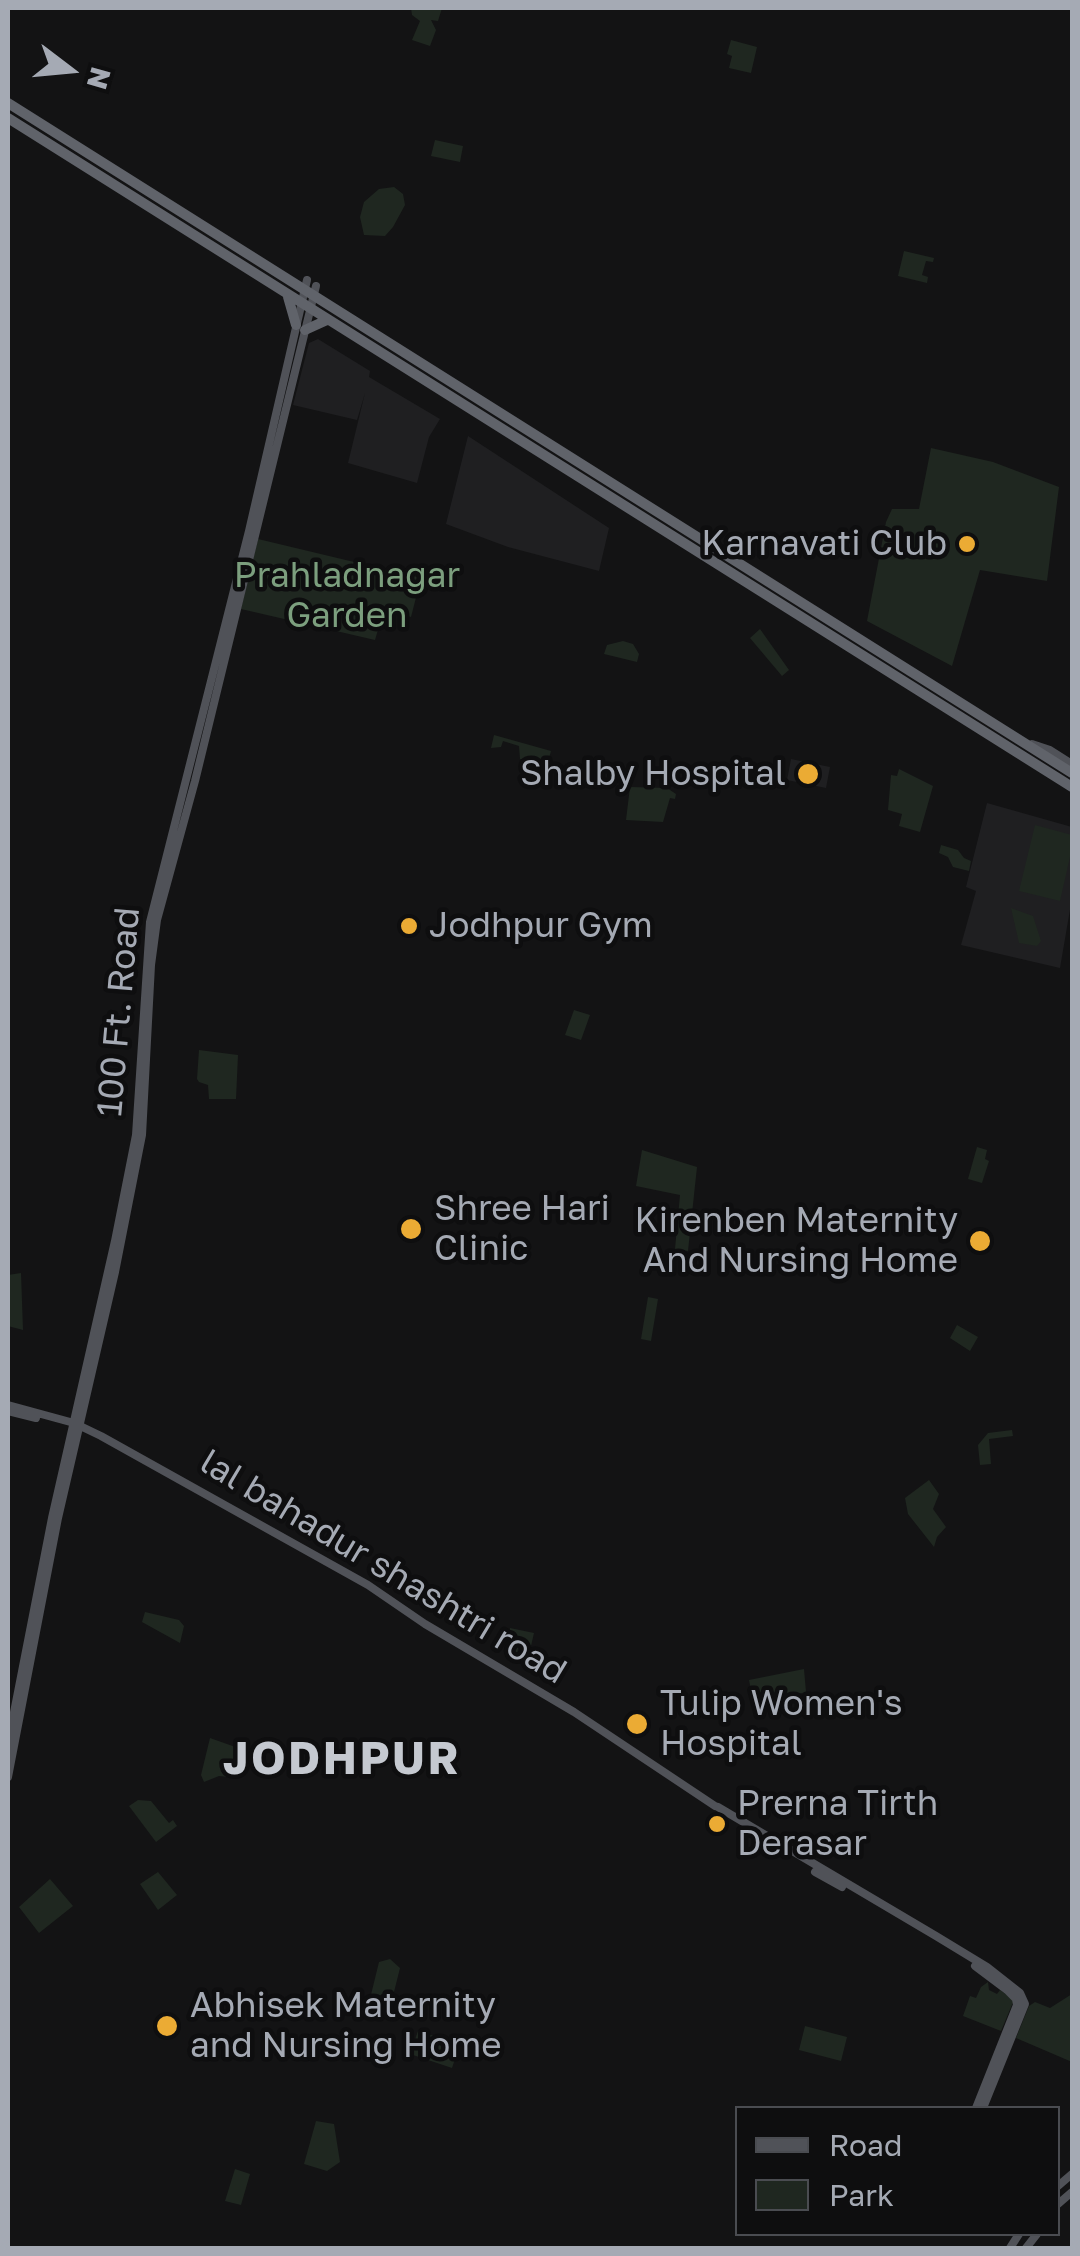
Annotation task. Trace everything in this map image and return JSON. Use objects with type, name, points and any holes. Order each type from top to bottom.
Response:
[{"type":"highway","points":[[12,107],[310,288],[1072,773]]},
{"type":"highway","points":[[12,107],[288,295],[1072,787]]},
{"type":"highway","points":[[288,295],[301,327],[328,320]]},
{"type":"main road","name":"100 Ft. Road","points":[[8,1743],[142,1135],[157,920],[195,781],[310,288]]},
{"type":"main road","points":[[1020,740],[1050,750],[1072,764]]},
{"type":"main road","name":"lal bahadur shashtri road","points":[[8,1408],[76,1427],[148,1461],[382,1594],[399,1608],[606,1732],[795,1860],[968,1961],[1016,1999],[1012,2022],[980,2106]]},
{"type":"main road","name":"100 Ft. Road","points":[[8,1778],[76,1427]]},
{"type":"shaded area","points":[[318,339],[370,371],[369,377],[440,419],[429,437],[417,483],[348,463],[365,393],[357,420],[293,405],[309,343]]},
{"type":"shaded area","points":[[468,436],[609,528],[599,571],[508,547],[446,524]]},
{"type":"shaded area","name":"Shalby Hospital","points":[[791,759],[830,767],[826,788],[787,780]]},
{"type":"shaded area","points":[[987,803],[1072,827],[1072,898],[1060,968],[961,945],[976,891],[966,887]]},
{"type":"green space","points":[[411,8],[442,8],[438,21],[431,20],[436,30],[430,46],[412,40],[420,21],[412,15]]},
{"type":"green space","points":[[731,40],[757,47],[751,73],[729,68]]},
{"type":"green space","points":[[435,140],[463,146],[460,162],[431,156]]},
{"type":"green space","points":[[394,187],[403,194],[405,205],[393,227],[385,236],[364,235],[360,217],[364,202],[379,189]]},
{"type":"green space","points":[[904,251],[934,258],[933,262],[926,261],[922,275],[928,277],[927,283],[898,276]]},
{"type":"green space","name":"Karnavati Club","points":[[931,448],[993,462],[1059,487],[1047,581],[980,570],[952,666],[867,621],[886,522],[892,509],[919,509]]},
{"type":"green space","name":"Prahladnagar Garden","points":[[258,539],[421,578],[411,617],[384,609],[375,640],[241,609]]},
{"type":"green space","points":[[760,629],[789,670],[782,676],[750,638]]},
{"type":"green space","points":[[623,641],[633,644],[639,654],[637,662],[604,654],[607,645]]},
{"type":"green space","points":[[494,735],[551,751],[547,766],[520,759],[519,746],[503,741],[501,747],[491,748]]},
{"type":"green space","points":[[899,769],[933,786],[920,832],[899,826],[902,814],[888,810],[891,775],[897,776]]},
{"type":"green space","points":[[630,787],[667,788],[676,794],[675,799],[670,798],[663,822],[626,820]]},
{"type":"green space","points":[[1035,825],[1072,835],[1060,901],[1019,891]]},
{"type":"green space","points":[[941,845],[958,850],[971,861],[969,871],[953,867],[948,857],[939,853]]},
{"type":"green space","points":[[1011,908],[1033,916],[1041,941],[1037,946],[1019,943]]},
{"type":"green space","points":[[574,1010],[590,1015],[581,1040],[565,1035]]},
{"type":"green space","points":[[199,1050],[238,1055],[236,1099],[209,1099],[208,1085],[197,1079]]},
{"type":"green space","points":[[977,1147],[987,1150],[985,1159],[989,1161],[982,1183],[968,1179]]},
{"type":"green space","points":[[642,1150],[697,1167],[688,1251],[675,1249],[680,1195],[636,1186]]},
{"type":"green space","points":[[21,1273],[23,1330],[8,1326],[8,1275]]},
{"type":"green space","points":[[648,1297],[658,1299],[651,1341],[641,1339]]},
{"type":"green space","points":[[957,1325],[978,1337],[970,1351],[950,1338]]},
{"type":"green space","points":[[1012,1430],[1013,1436],[989,1439],[991,1464],[980,1465],[978,1445],[988,1433]]},
{"type":"green space","points":[[929,1480],[939,1494],[933,1509],[946,1527],[934,1547],[908,1514],[905,1498]]},
{"type":"green space","points":[[145,1612],[179,1620],[184,1626],[180,1643],[142,1622]]},
{"type":"green space","points":[[510,1628],[534,1633],[531,1646],[518,1648],[517,1656],[505,1654]]},
{"type":"green space","points":[[804,1669],[806,1692],[754,1705],[749,1680]]},
{"type":"green space","points":[[210,1738],[241,1749],[230,1777],[219,1776],[204,1782],[201,1775]]},
{"type":"green space","points":[[138,1800],[151,1801],[169,1823],[173,1820],[177,1826],[156,1842],[129,1806]]},
{"type":"green space","points":[[158,1872],[177,1895],[158,1910],[140,1884]]},
{"type":"green space","points":[[50,1879],[73,1906],[39,1933],[19,1907]]},
{"type":"green space","points":[[390,1959],[400,1968],[388,2016],[367,2011],[379,1962]]},
{"type":"green space","points":[[988,1982],[989,1990],[997,1994],[1000,1990],[1014,2000],[1001,2031],[963,2016],[970,1996],[976,1998]]},
{"type":"green space","points":[[1072,1994],[1072,2062],[1016,2038],[1029,2006],[1035,2002],[1050,2008]]},
{"type":"green space","points":[[805,2026],[847,2037],[841,2061],[799,2050]]},
{"type":"green space","points":[[418,2031],[460,2044],[452,2068],[410,2054]]},
{"type":"green space","points":[[316,2121],[334,2124],[340,2162],[327,2171],[304,2164]]},
{"type":"green space","points":[[235,2169],[250,2174],[241,2205],[225,2201]]},
{"type":"place","name":"Karnavati Club","points":[[967,544]]},
{"type":"place","name":"Shalby Hospital","points":[[808,774]]},
{"type":"place","name":"Jodhpur Gym","points":[[409,926]]},
{"type":"place","name":"Shree Hari Clinic","points":[[411,1229]]},
{"type":"place","name":"Kirenben Maternity And Nursing Home","points":[[980,1241]]},
{"type":"place","name":"Tulip Women's Hospital","points":[[637,1724]]},
{"type":"place","name":"Prerna Tirth Derasar","points":[[717,1824]]},
{"type":"place","name":"Abhisek Maternity and Nursing Home","points":[[167,2026]]},
{"type":"district","name":"JODHPUR","points":[[342,1760]]}]
